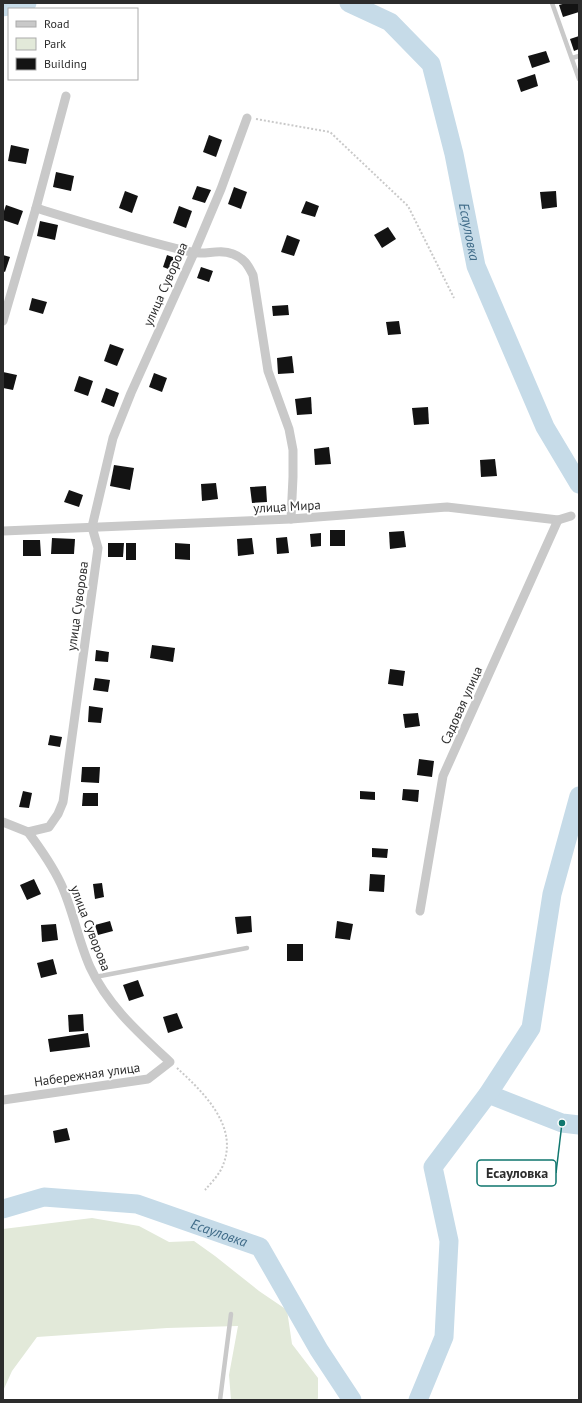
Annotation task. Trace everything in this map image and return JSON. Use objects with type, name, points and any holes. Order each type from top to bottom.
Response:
[{"type":"street","points":[[3,321],[36,208],[66,96]]},
{"type":"street","name":"улица Суворова","points":[[170,1062],[126,1021],[102,990],[87,960],[61,884],[40,848],[28,832],[49,827],[58,814],[63,802],[98,548],[92,527],[116,429],[221,189],[247,118]]},
{"type":"street","points":[[36,208],[140,239],[194,253],[220,251],[233,254],[242,258],[249,266],[253,275],[268,371],[289,429],[294,476],[291,519]]},
{"type":"street","name":"улица Мира","points":[[3,531],[291,519],[447,507],[558,520],[571,516]]},
{"type":"street","name":"Садовая улица","points":[[420,911],[443,776],[558,520]]},
{"type":"street","points":[[3,822],[28,832]]},
{"type":"street","name":"Набережная улица","points":[[3,1100],[148,1079],[170,1062]]},
{"type":"lane","points":[[552,3],[579,79]]},
{"type":"lane","points":[[572,58],[579,56]]},
{"type":"lane","points":[[95,977],[247,948]]},
{"type":"lane","points":[[220,1400],[231,1314]]},
{"type":"path","points":[[247,118],[330,132],[408,206],[454,298]]},
{"type":"path","points":[[170,1062],[199,1088],[220,1117],[226,1134],[228,1147],[223,1166],[205,1190]]},
{"type":"green space","points":[[92,1218],[139,1226],[169,1242],[194,1241],[259,1291],[287,1310],[292,1344],[318,1378],[317,1400],[231,1400],[229,1375],[238,1326],[167,1328],[37,1337],[12,1371],[3,1391],[3,1229]]},
{"type":"building","points":[[566,3],[578,3],[579,12],[563,17],[559,5]]},
{"type":"building","points":[[579,36],[579,49],[574,51],[570,39]]},
{"type":"building","points":[[546,51],[550,62],[532,68],[528,56]]},
{"type":"building","points":[[535,74],[538,86],[521,92],[517,80]]},
{"type":"building","points":[[209,135],[222,140],[216,157],[203,152]]},
{"type":"building","points":[[11,145],[29,149],[26,164],[8,161]]},
{"type":"building","points":[[56,172],[74,176],[71,191],[53,187]]},
{"type":"building","points":[[197,186],[211,190],[205,203],[192,199]]},
{"type":"building","points":[[234,187],[247,192],[241,209],[228,204]]},
{"type":"building","points":[[125,191],[138,196],[132,213],[119,208]]},
{"type":"building","points":[[556,191],[557,207],[542,209],[540,192]]},
{"type":"building","points":[[306,201],[319,206],[315,217],[301,213]]},
{"type":"building","points":[[6,205],[23,211],[18,225],[3,220]]},
{"type":"building","points":[[179,206],[192,211],[186,228],[173,223]]},
{"type":"building","points":[[40,221],[58,225],[55,240],[37,236]]},
{"type":"building","points":[[388,227],[396,239],[382,248],[374,235]]},
{"type":"building","points":[[287,235],[300,240],[294,256],[281,252]]},
{"type":"building","points":[[3,255],[10,257],[5,272],[3,271]]},
{"type":"building","points":[[167,255],[181,260],[176,272],[163,267]]},
{"type":"building","points":[[201,267],[213,271],[209,282],[197,278]]},
{"type":"building","points":[[32,298],[47,302],[43,314],[29,310]]},
{"type":"building","points":[[288,305],[289,315],[273,316],[272,306]]},
{"type":"building","points":[[399,321],[401,334],[388,335],[386,322]]},
{"type":"building","points":[[110,344],[124,349],[117,366],[104,361]]},
{"type":"building","points":[[292,356],[294,373],[278,374],[277,358]]},
{"type":"building","points":[[3,372],[17,375],[13,390],[3,388]]},
{"type":"building","points":[[154,373],[167,378],[162,392],[149,387]]},
{"type":"building","points":[[79,376],[93,381],[88,396],[74,391]]},
{"type":"building","points":[[106,388],[119,393],[114,407],[101,402]]},
{"type":"building","points":[[311,397],[312,414],[297,415],[295,399]]},
{"type":"building","points":[[428,407],[429,424],[414,425],[412,408]]},
{"type":"building","points":[[329,447],[331,464],[315,465],[314,449]]},
{"type":"building","points":[[495,459],[497,476],[481,477],[480,460]]},
{"type":"building","points":[[114,465],[134,468],[130,490],[110,486]]},
{"type":"building","points":[[216,483],[218,499],[202,501],[201,484]]},
{"type":"building","points":[[266,486],[267,502],[252,503],[250,487]]},
{"type":"building","points":[[69,490],[83,495],[79,507],[64,502]]},
{"type":"building","points":[[330,530],[345,530],[345,546],[330,546]]},
{"type":"building","points":[[404,531],[406,547],[390,549],[389,532]]},
{"type":"building","points":[[321,533],[321,546],[311,547],[310,534]]},
{"type":"building","points":[[287,537],[289,553],[277,554],[276,538]]},
{"type":"building","points":[[52,538],[75,539],[74,554],[51,554]]},
{"type":"building","points":[[252,538],[254,554],[238,556],[237,539]]},
{"type":"building","points":[[23,540],[40,540],[41,556],[23,556]]},
{"type":"building","points":[[108,543],[124,543],[123,557],[108,557]]},
{"type":"building","points":[[126,543],[136,543],[136,560],[126,560]]},
{"type":"building","points":[[175,543],[190,544],[190,560],[175,559]]},
{"type":"building","points":[[152,645],[175,648],[173,662],[150,658]]},
{"type":"building","points":[[96,650],[109,652],[108,662],[95,661]]},
{"type":"building","points":[[390,669],[405,671],[403,686],[388,684]]},
{"type":"building","points":[[95,678],[110,680],[108,692],[93,690]]},
{"type":"building","points":[[89,706],[103,708],[101,723],[88,722]]},
{"type":"building","points":[[418,713],[420,726],[405,728],[403,714]]},
{"type":"building","points":[[50,735],[62,737],[60,747],[48,745]]},
{"type":"building","points":[[419,759],[434,761],[432,777],[417,775]]},
{"type":"building","points":[[82,767],[100,767],[99,783],[81,782]]},
{"type":"building","points":[[403,789],[419,790],[418,802],[402,800]]},
{"type":"building","points":[[23,791],[32,793],[29,808],[19,807]]},
{"type":"building","points":[[360,791],[375,792],[375,800],[360,799]]},
{"type":"building","points":[[83,793],[98,793],[98,806],[82,806]]},
{"type":"building","points":[[372,848],[388,849],[387,858],[372,857]]},
{"type":"building","points":[[370,874],[385,875],[384,892],[369,891]]},
{"type":"building","points":[[34,879],[41,894],[27,900],[20,885]]},
{"type":"building","points":[[102,883],[104,897],[95,899],[93,884]]},
{"type":"building","points":[[251,916],[252,932],[237,934],[235,917]]},
{"type":"building","points":[[110,921],[113,931],[98,935],[95,925]]},
{"type":"building","points":[[337,921],[353,924],[350,940],[335,938]]},
{"type":"building","points":[[56,924],[58,940],[42,942],[41,925]]},
{"type":"building","points":[[287,944],[303,944],[303,961],[287,961]]},
{"type":"building","points":[[53,959],[57,974],[41,978],[37,963]]},
{"type":"building","points":[[138,980],[144,996],[129,1001],[123,985]]},
{"type":"building","points":[[177,1013],[183,1028],[168,1033],[163,1017]]},
{"type":"building","points":[[83,1014],[84,1031],[69,1032],[68,1015]]},
{"type":"building","points":[[88,1033],[90,1047],[50,1052],[48,1039]]},
{"type":"building","points":[[67,1128],[70,1140],[55,1143],[53,1131]]},
{"type":"waterway","name":"Есауловка","points":[[3,7],[27,3]]},
{"type":"waterway","name":"Есауловка","points":[[349,3],[390,22],[431,64],[454,154],[476,266],[545,427],[579,484]]},
{"type":"waterway","name":"Есауловка","points":[[418,1400],[444,1337],[449,1241],[433,1167],[488,1094],[531,1028],[552,894],[579,796]]},
{"type":"waterway","name":"Есауловка","points":[[488,1094],[562,1123],[579,1125]]},
{"type":"waterway","name":"Есауловка","points":[[3,1209],[44,1197],[137,1204],[260,1247],[319,1350],[352,1400]]},
{"type":"place","name":"Есауловка","points":[[562,1123]]}]
